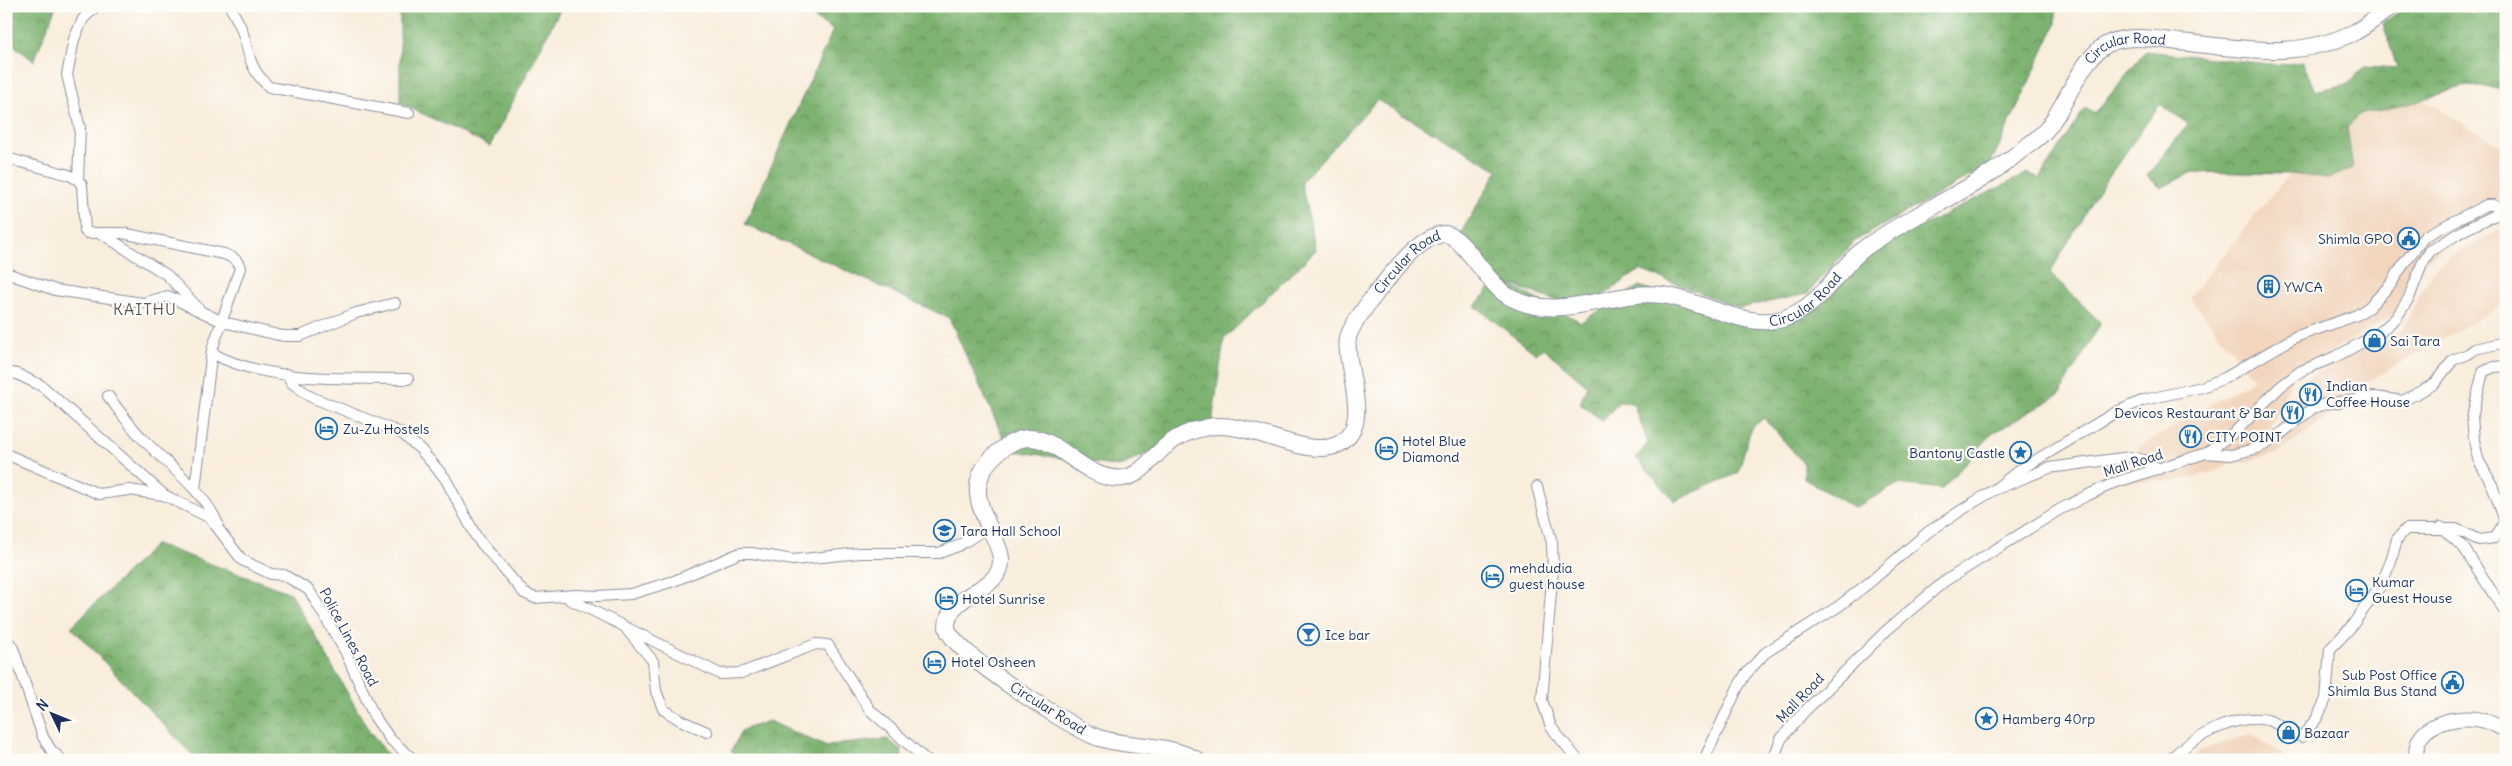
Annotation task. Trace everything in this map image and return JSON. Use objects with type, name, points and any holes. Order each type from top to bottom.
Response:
[{"type":"main road","name":"Circular Road","points":[[1197,760],[1177,751],[1106,740],[1087,734],[1057,717],[988,669],[952,640],[947,628],[948,620],[956,605],[991,581],[1000,570],[1001,554],[977,501],[977,488],[984,469],[998,452],[1024,438],[1038,438],[1101,474],[1112,478],[1134,474],[1144,468],[1163,447],[1182,434],[1209,426],[1234,426],[1319,449],[1343,442],[1350,435],[1356,404],[1347,343],[1352,326],[1419,244],[1438,235],[1447,234],[1455,238],[1489,279],[1506,295],[1512,299],[1540,306],[1581,307],[1623,296],[1666,295],[1743,318],[1767,321],[1783,319],[1820,297],[1862,250],[2008,162],[2046,130],[2090,60],[2099,49],[2114,41],[2144,38],[2282,52],[2313,48],[2358,31],[2392,6]]},
{"type":"main road","points":[[2416,760],[2416,746],[2422,735],[2448,721],[2469,719],[2487,722],[2506,730]]},
{"type":"street","points":[[96,6],[83,19],[74,39],[67,75],[80,128],[78,180],[84,200],[85,231],[89,234],[122,233],[233,257],[240,268],[212,353],[195,488]]},
{"type":"street","points":[[230,6],[241,29],[250,62],[257,76],[269,87],[410,113]]},
{"type":"street","points":[[6,158],[69,175],[78,180]]},
{"type":"street","points":[[1704,760],[1738,687],[1745,675],[1765,653],[1812,625],[1870,582],[1928,532],[1994,490],[2018,471],[2116,412],[2144,400],[2193,389],[2225,378],[2295,337],[2357,315],[2377,300],[2425,236],[2486,205],[2492,205],[2504,210]]},
{"type":"street","name":"Mall Road","points":[[1773,760],[1781,738],[1803,713],[1888,630],[1945,581],[2060,510],[2114,483],[2206,453],[2236,431],[2280,387],[2301,371],[2366,342],[2385,328],[2396,318],[2409,298],[2422,264],[2430,252],[2466,229],[2504,210]]},
{"type":"street","points":[[102,234],[167,275],[201,312]]},
{"type":"street","points":[[6,273],[55,290],[143,303],[168,296],[223,322],[272,335],[300,336],[356,313],[396,303]]},
{"type":"street","points":[[2206,453],[2231,454],[2258,448],[2273,440],[2313,408],[2325,404],[2375,397],[2403,401],[2434,384],[2453,360],[2468,354],[2475,348],[2502,343],[2506,346]]},
{"type":"street","points":[[212,353],[229,363],[253,370],[287,374],[408,380]]},
{"type":"street","points":[[2170,760],[2184,746],[2204,734],[2251,718],[2270,721],[2302,737],[2316,718],[2326,699],[2330,649],[2351,627],[2381,584],[2391,561],[2397,539],[2406,529],[2456,528],[2479,540],[2495,538],[2505,521],[2492,485],[2478,459],[2472,417],[2483,372],[2494,367],[2506,366]]},
{"type":"street","name":"Police Lines Road","points":[[6,372],[17,374],[42,386],[164,495],[210,518],[242,560],[271,574],[284,575],[309,590],[345,651],[374,716],[390,739],[414,760]]},
{"type":"street","points":[[287,374],[292,383],[311,397],[401,433],[420,448],[445,478],[477,538],[524,593],[535,598],[631,594],[649,590],[740,553],[752,553],[793,560],[844,554],[939,553],[958,546],[989,527]]},
{"type":"street","points":[[108,396],[140,437],[195,488],[212,510],[222,534]]},
{"type":"street","points":[[6,454],[100,494],[129,490],[164,495]]},
{"type":"street","points":[[1994,490],[2049,468],[2093,460],[2130,457],[2144,460],[2159,469]]},
{"type":"street","points":[[1536,487],[1552,543],[1553,568],[1542,700],[1551,726],[1578,760]]},
{"type":"street","points":[[2441,527],[2464,548],[2503,610],[2506,610]]},
{"type":"street","points":[[567,596],[569,599],[720,674],[740,673],[816,644],[828,645],[870,710],[926,760]]},
{"type":"street","points":[[623,626],[653,661],[656,691],[663,708],[680,720],[707,732]]},
{"type":"street","points":[[6,638],[13,648],[43,737],[62,760]]},
{"type":"shaded area","points":[[2424,100],[2506,149],[2506,210],[2491,216],[2425,262],[2395,314],[2294,373],[2277,416],[2256,447],[2219,470],[2177,481],[2122,481],[2139,447],[2254,379],[2190,297],[2289,174],[2328,178],[2353,168],[2347,128],[2358,115]]},
{"type":"shaded area","points":[[2506,226],[2506,303],[2342,396],[2323,421],[2276,453],[2240,463],[2262,449],[2309,376],[2402,330],[2432,272],[2448,258]]},
{"type":"shaded area","points":[[2251,734],[2291,760],[2192,760],[2199,751]]},
{"type":"green space","points":[[6,6],[56,6],[34,61],[6,39]]},
{"type":"green space","points":[[400,6],[562,6],[490,146],[400,103]]},
{"type":"green space","points":[[796,6],[2056,6],[2056,24],[1990,165],[1855,241],[1807,294],[1740,308],[1640,270],[1582,310],[1503,282],[1581,322],[1639,286],[1744,322],[1810,311],[1864,255],[2028,173],[2039,179],[2085,108],[2095,114],[2145,51],[2279,65],[2303,62],[2315,91],[2348,84],[2365,66],[2397,68],[2383,23],[2407,6],[2458,6],[2471,15],[2487,7],[2496,7],[2506,10],[2506,89],[2468,86],[2409,104],[2358,115],[2347,128],[2353,168],[2328,178],[2289,174],[2192,172],[2161,188],[2147,176],[2188,124],[2160,104],[2095,196],[2050,273],[2101,323],[2060,394],[1992,434],[1942,489],[1898,484],[1854,508],[1804,479],[1804,464],[1764,418],[1751,428],[1738,473],[1675,501],[1636,458],[1648,443],[1633,403],[1619,402],[1603,421],[1580,404],[1587,385],[1543,348],[1536,354],[1475,306],[1497,280],[1459,236],[1498,170],[1377,100],[1301,182],[1316,250],[1224,339],[1212,423],[1119,467],[1009,450],[949,318],[745,224],[833,30]]},
{"type":"green space","points":[[156,544],[291,593],[369,731],[392,760],[197,760],[71,627]]},
{"type":"green space","points":[[769,721],[825,746],[887,739],[901,750],[902,757],[888,760],[739,760],[731,751],[742,730]]},
{"type":"place","name":"Shimla GPO","points":[[2409,239]]},
{"type":"place","name":"YWCA","points":[[2268,287]]},
{"type":"place","name":"Sai Tara","points":[[2374,341]]},
{"type":"place","name":"Indian Coffee House","points":[[2310,394]]},
{"type":"place","name":"Devicos Restaurant & Bar","points":[[2292,413]]},
{"type":"place","name":"Zu-Zu Hostels","points":[[327,429]]},
{"type":"place","name":"CITY POINT","points":[[2190,437]]},
{"type":"place","name":"Hotel Blue Diamond","points":[[1386,449]]},
{"type":"place","name":"Bantony Castle","points":[[2021,453]]},
{"type":"place","name":"Tara Hall School","points":[[944,531]]},
{"type":"place","name":"mehdudia guest house","points":[[1493,576]]},
{"type":"place","name":"Kumar Guest House","points":[[2356,590]]},
{"type":"place","name":"Hotel Sunrise","points":[[946,599]]},
{"type":"place","name":"Ice bar","points":[[1309,635]]},
{"type":"place","name":"Hotel Osheen","points":[[935,662]]},
{"type":"place","name":"Sub Post Office Shimla Bus Stand","points":[[2453,683]]},
{"type":"place","name":"Hamberg 40rp","points":[[1986,719]]},
{"type":"place","name":"Bazaar","points":[[2288,733]]},
{"type":"district","name":"KAITHU","points":[[145,309]]}]
